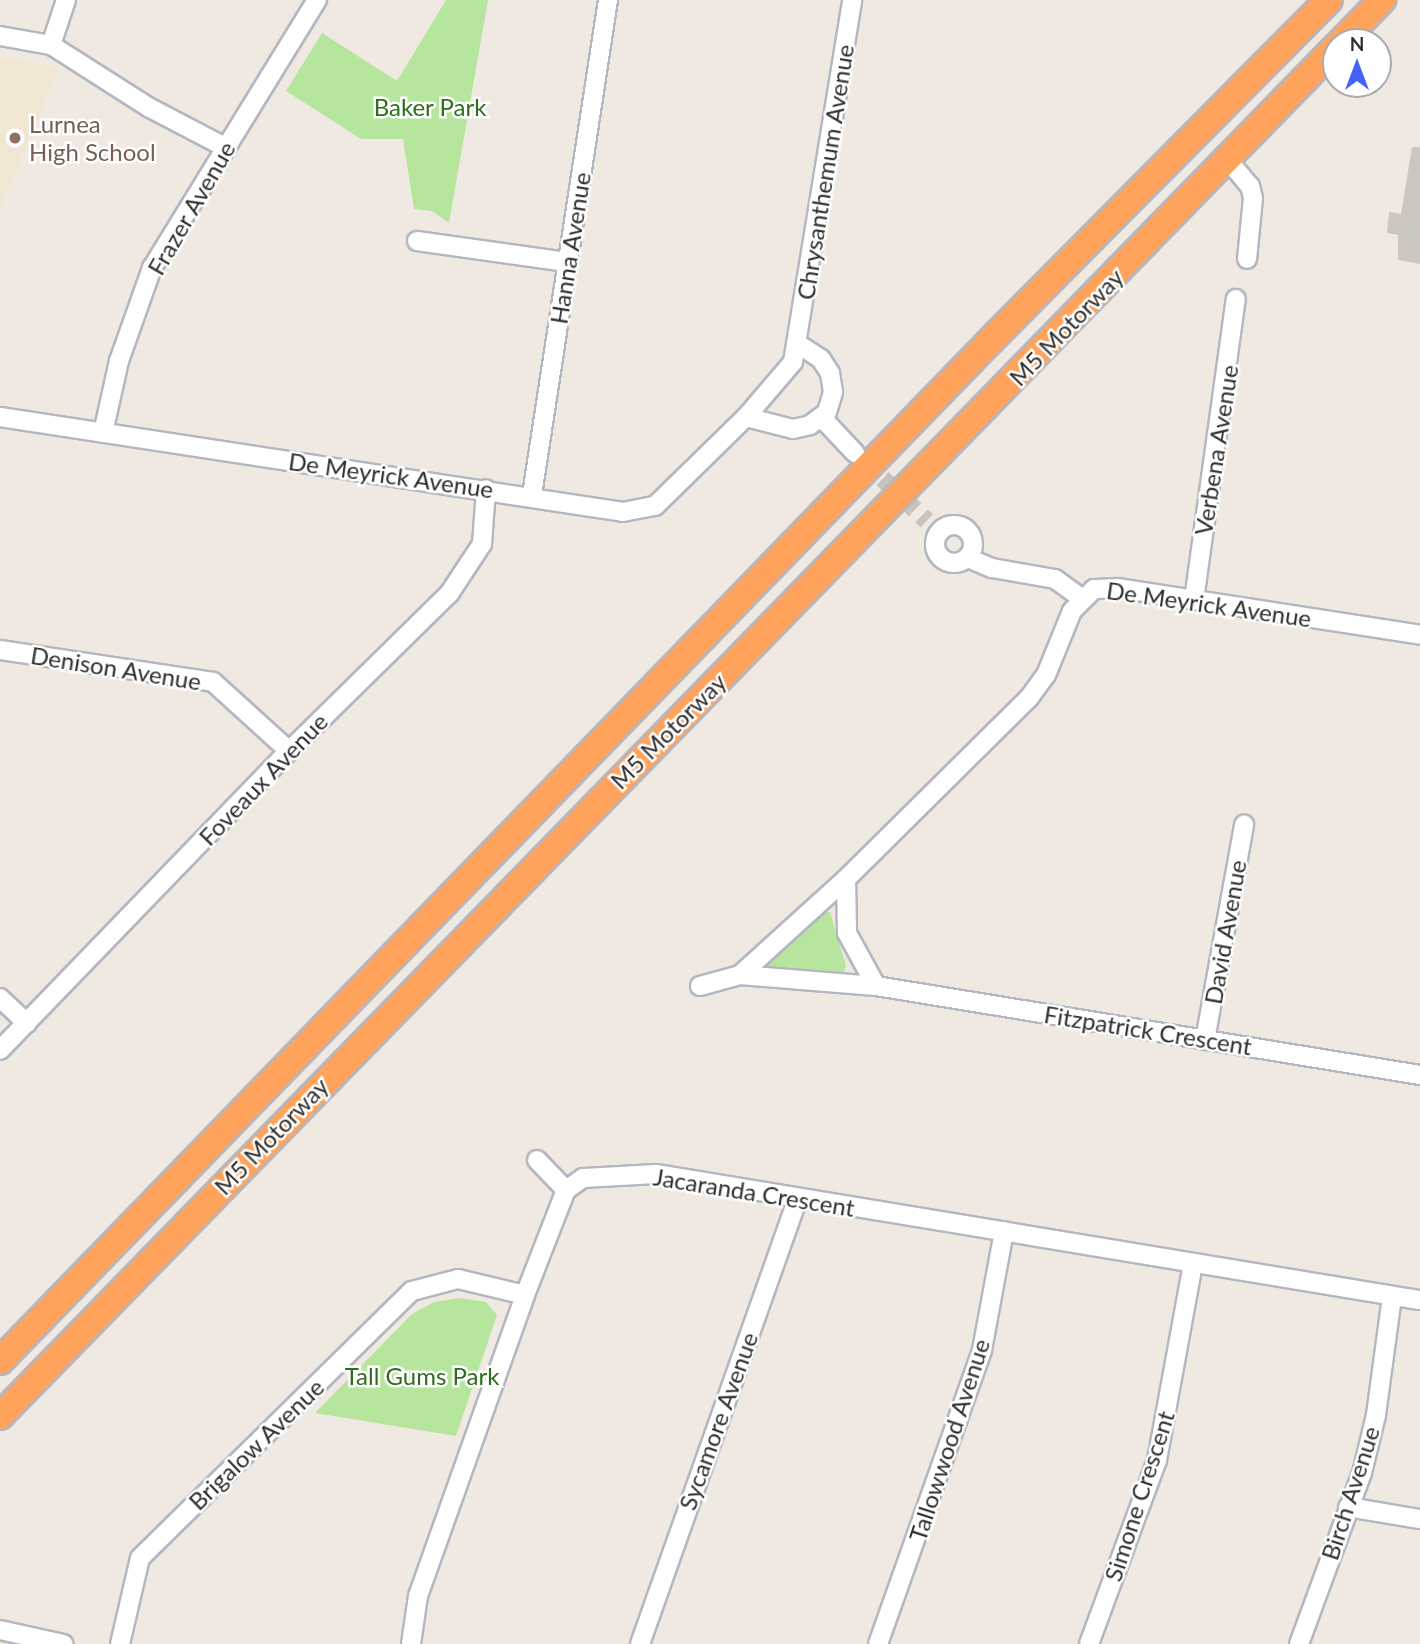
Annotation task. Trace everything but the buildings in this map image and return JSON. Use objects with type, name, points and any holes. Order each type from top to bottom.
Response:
[{"type":"highway","name":"M5 Motorway","points":[[0,1360],[950,382],[1329,0]]},
{"type":"highway","points":[[1355,28],[1382,0]]},
{"type":"highway","name":"M5 Motorway","points":[[0,1416],[1322,61]]},
{"type":"street","points":[[51,45],[66,0]]},
{"type":"street","name":"Frazer Avenue","points":[[103,433],[119,361],[152,268],[225,147],[297,39],[317,0]]},
{"type":"street","name":"Hanna Avenue","points":[[532,495],[608,0]]},
{"type":"street","name":"Chrysanthemum Avenue","points":[[783,379],[798,344],[852,0]]},
{"type":"street","points":[[0,36],[51,45],[150,108],[225,147]]},
{"type":"street","points":[[1227,159],[1250,187],[1247,259]]},
{"type":"street","points":[[416,241],[567,262]]},
{"type":"street","name":"Verbena Avenue","points":[[1194,600],[1236,299]]},
{"type":"street","points":[[746,417],[793,429],[822,418],[832,398],[832,379],[821,359],[798,344]]},
{"type":"street","name":"De Meyrick Avenue","points":[[0,416],[532,495],[623,512],[646,510],[663,501],[783,379]]},
{"type":"street","points":[[822,418],[855,453]]},
{"type":"street","name":"Foveaux Avenue","points":[[0,1050],[289,751],[449,594],[482,544],[486,489]]},
{"type":"street","points":[[956,525],[967,531],[973,541],[968,558],[949,563],[939,556],[933,526],[956,525]]},
{"type":"street","name":"De Meyrick Avenue","points":[[968,558],[992,568],[1055,579],[1081,598],[1094,589],[1110,587],[1420,635]]},
{"type":"street","name":"Fitzpatrick Crescent","points":[[740,975],[846,879],[1028,698],[1045,675],[1081,598]]},
{"type":"street","name":"Denison Avenue","points":[[0,650],[214,682],[289,751]]},
{"type":"street","name":"David Avenue","points":[[1205,1040],[1244,825]]},
{"type":"street","points":[[846,879],[847,933],[876,986]]},
{"type":"street","name":"Fitzpatrick Crescent","points":[[700,986],[740,975],[876,986],[1420,1074]]},
{"type":"street","points":[[0,998],[27,1023]]},
{"type":"street","points":[[411,1644],[418,1596],[525,1295],[566,1190],[537,1160]]},
{"type":"street","name":"Jacaranda Crescent","points":[[566,1190],[599,1174],[656,1174],[1420,1300]]},
{"type":"street","name":"Sycamore Avenue","points":[[640,1644],[798,1199]]},
{"type":"street","name":"Tallowwood Avenue","points":[[878,1644],[982,1350],[1004,1231]]},
{"type":"street","name":"Simone Crescent","points":[[1089,1644],[1157,1460],[1193,1263]]},
{"type":"street","name":"Brigalow Avenue","points":[[121,1644],[140,1558],[412,1291],[458,1279],[525,1295]]},
{"type":"street","name":"Birch Avenue","points":[[1299,1644],[1362,1473],[1376,1415],[1392,1296]]},
{"type":"street","points":[[1348,1507],[1420,1520]]},
{"type":"street","points":[[0,1630],[63,1644]]},
{"type":"shaded area","name":"Lurnea High School","points":[[0,57],[59,67],[0,209]]},
{"type":"green space","name":"Baker Park","points":[[446,0],[488,0],[449,223],[432,211],[414,209],[403,139],[361,139],[286,91],[322,33],[397,81]]},
{"type":"green space","points":[[819,912],[830,912],[846,965],[844,973],[769,968],[766,963]]},
{"type":"green space","name":"Tall Gums Park","points":[[459,1298],[486,1302],[497,1315],[456,1436],[315,1413],[412,1314],[434,1302]]},
{"type":"tunnel","points":[[863,460],[927,521]]},
{"type":"place","name":"Lurnea High School","points":[[15,138]]}]
